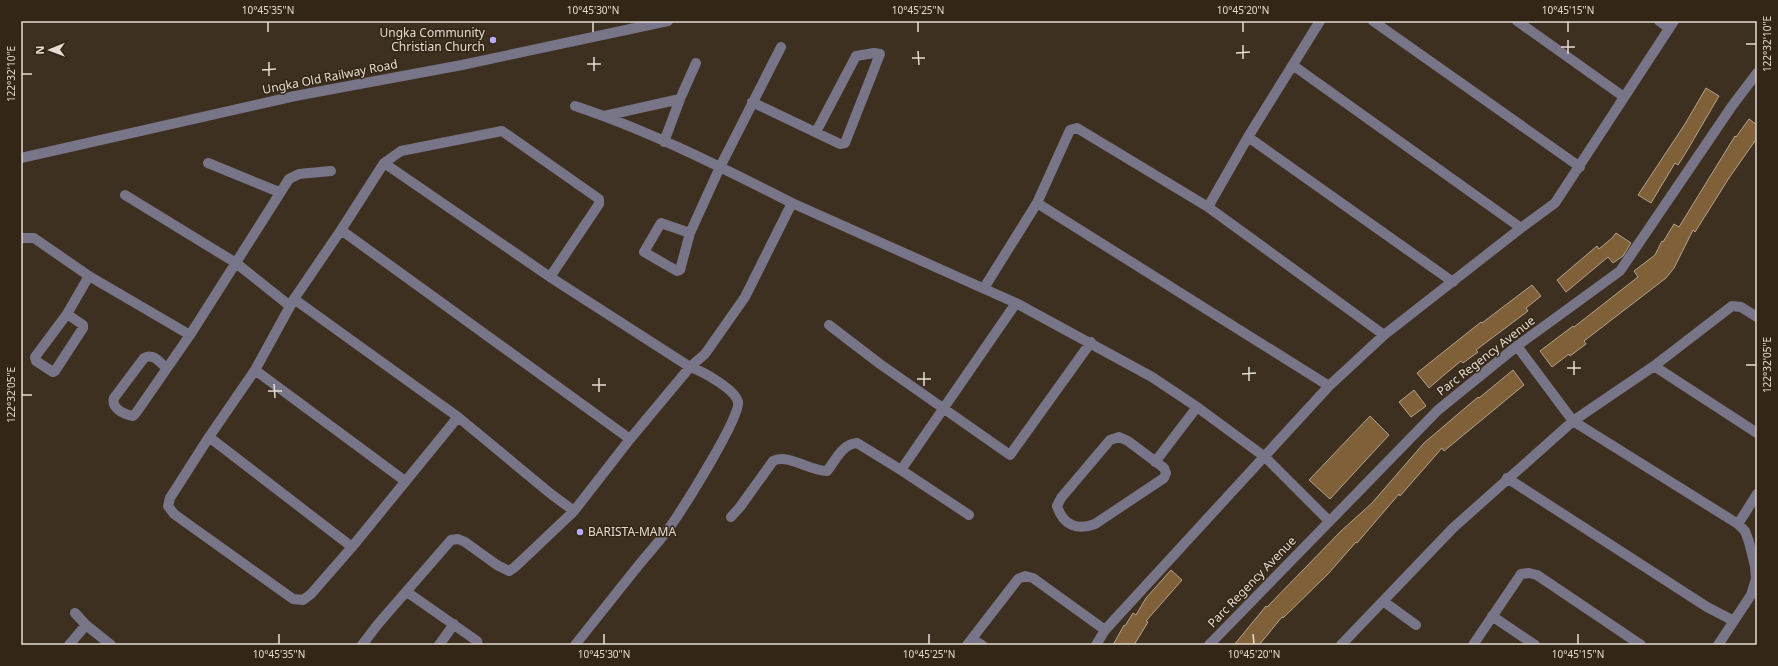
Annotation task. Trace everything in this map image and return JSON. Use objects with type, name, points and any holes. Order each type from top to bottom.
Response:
[{"type":"street","name":"Ungka Old Railway Road","points":[[21,158],[295,96],[462,65],[668,21]]},
{"type":"street","points":[[1208,207],[1248,137],[1294,66],[1320,21]]},
{"type":"street","points":[[1373,21],[1580,167]]},
{"type":"street","points":[[1516,21],[1624,96]]},
{"type":"street","points":[[1096,645],[1105,630],[1329,386],[1384,335],[1555,203],[1580,167],[1671,24],[1659,21]]},
{"type":"street","points":[[690,233],[661,223],[644,252],[679,271],[690,233],[720,167],[781,47]]},
{"type":"street","points":[[752,102],[840,144],[845,143],[880,54],[856,56],[816,132]]},
{"type":"street","points":[[664,142],[680,99],[696,63]]},
{"type":"street","points":[[1294,66],[1521,228]]},
{"type":"street","name":"Parc Regency Avenue","points":[[1209,645],[1438,410],[1517,346],[1620,270],[1732,106],[1757,73]]},
{"type":"street","points":[[604,116],[680,99]]},
{"type":"street","points":[[575,106],[604,116],[720,167],[792,203],[1016,303],[1091,342],[1152,376],[1265,457],[1330,521]]},
{"type":"street","points":[[984,288],[1037,202],[1070,130],[1078,128],[1208,207],[1384,335]]},
{"type":"street","points":[[458,417],[352,547],[311,594],[303,600],[292,599],[174,514],[168,506],[170,498],[209,437],[255,370],[292,303],[384,163],[401,151],[502,131],[599,199],[599,204],[550,277]]},
{"type":"street","points":[[1248,137],[1453,282]]},
{"type":"street","points":[[208,163],[279,192]]},
{"type":"street","points":[[384,163],[550,277],[690,367],[704,372],[725,386],[737,398],[739,407],[718,449],[672,524],[575,645]]},
{"type":"street","points":[[166,368],[154,357],[148,356],[144,358],[114,398],[112,402],[114,406],[127,415],[133,416],[190,335],[236,264],[279,192],[293,175],[331,171]]},
{"type":"street","points":[[125,195],[236,264],[458,417],[551,494],[574,511]]},
{"type":"street","points":[[1037,202],[1329,386]]},
{"type":"street","points":[[362,645],[378,624],[451,540],[458,539],[465,542],[497,565],[509,571],[574,511],[630,439],[690,367],[705,354],[746,297],[792,203]]},
{"type":"street","points":[[341,230],[630,439]]},
{"type":"street","points":[[21,238],[34,238],[89,276],[190,335]]},
{"type":"street","points":[[66,314],[83,325],[83,328],[53,372],[36,361],[35,357],[66,314],[89,276]]},
{"type":"street","points":[[901,470],[945,409],[1016,303]]},
{"type":"street","points":[[1342,645],[1453,528],[1573,420],[1654,366],[1732,306],[1741,307],[1757,317]]},
{"type":"street","points":[[829,325],[880,364],[1010,455],[1091,342]]},
{"type":"street","points":[[1517,346],[1573,420],[1738,524],[1745,531],[1756,566],[1756,579],[1751,595],[1718,645]]},
{"type":"street","points":[[1654,366],[1757,433]]},
{"type":"street","points":[[255,370],[405,481]]},
{"type":"street","points":[[1155,462],[1197,407]]},
{"type":"street","points":[[209,437],[352,547]]},
{"type":"street","points":[[1119,438],[1128,441],[1155,462],[1164,468],[1166,473],[1164,478],[1095,524],[1085,528],[1073,527],[1059,514],[1057,506],[1060,498],[1110,440],[1119,438]]},
{"type":"street","points":[[731,517],[740,508],[773,461],[780,458],[787,458],[818,471],[827,470],[845,446],[858,443],[969,515]]},
{"type":"street","points":[[1507,478],[1707,607],[1734,622]]},
{"type":"street","points":[[1738,524],[1757,494]]},
{"type":"street","points":[[1473,645],[1522,574],[1529,573],[1537,575],[1641,645]]},
{"type":"street","points":[[982,645],[970,642],[1018,579],[1025,576],[1033,578],[1105,630]]},
{"type":"street","points":[[407,592],[477,641],[478,645]]},
{"type":"street","points":[[1383,601],[1416,625]]},
{"type":"street","points":[[75,613],[86,625],[111,645]]},
{"type":"street","points":[[1492,616],[1535,645]]},
{"type":"street","points":[[439,645],[454,624]]},
{"type":"street","points":[[69,645],[86,625]]},
{"type":"building","points":[[1706,88],[1719,96],[1678,165],[1675,163],[1651,203],[1638,195],[1685,124]]},
{"type":"building","points":[[1749,119],[1757,125],[1757,138],[1729,178],[1695,232],[1693,230],[1674,268],[1666,278],[1584,341],[1586,344],[1570,356],[1569,354],[1552,367],[1540,351],[1573,326],[1574,327],[1638,277],[1634,271],[1655,255],[1662,241],[1663,242],[1674,224],[1679,227],[1735,136],[1736,137]]},
{"type":"building","points":[[1616,233],[1631,243],[1623,256],[1613,263],[1608,257],[1566,292],[1557,280],[1597,246],[1599,249]]},
{"type":"building","points":[[1532,285],[1541,296],[1526,308],[1528,311],[1476,350],[1478,352],[1463,363],[1461,361],[1429,388],[1417,373],[1481,322],[1482,323]]},
{"type":"building","points":[[1513,370],[1524,385],[1444,451],[1442,448],[1400,496],[1399,494],[1357,543],[1356,542],[1328,574],[1283,618],[1282,617],[1259,645],[1234,645],[1266,606],[1267,607],[1341,531],[1372,503],[1424,443],[1478,397],[1479,398]]},
{"type":"building","points":[[1414,390],[1426,406],[1411,417],[1399,402]]},
{"type":"building","points":[[1370,416],[1389,435],[1330,499],[1309,480]]},
{"type":"building","points":[[1171,570],[1182,580],[1146,621],[1148,622],[1134,645],[1113,645],[1124,625],[1125,626],[1133,613],[1136,615],[1146,598]]},
{"type":"place","name":"Ungka Community Christian Church","points":[[493,40]]},
{"type":"place","name":"BARISTA-MAMA","points":[[580,532]]}]
